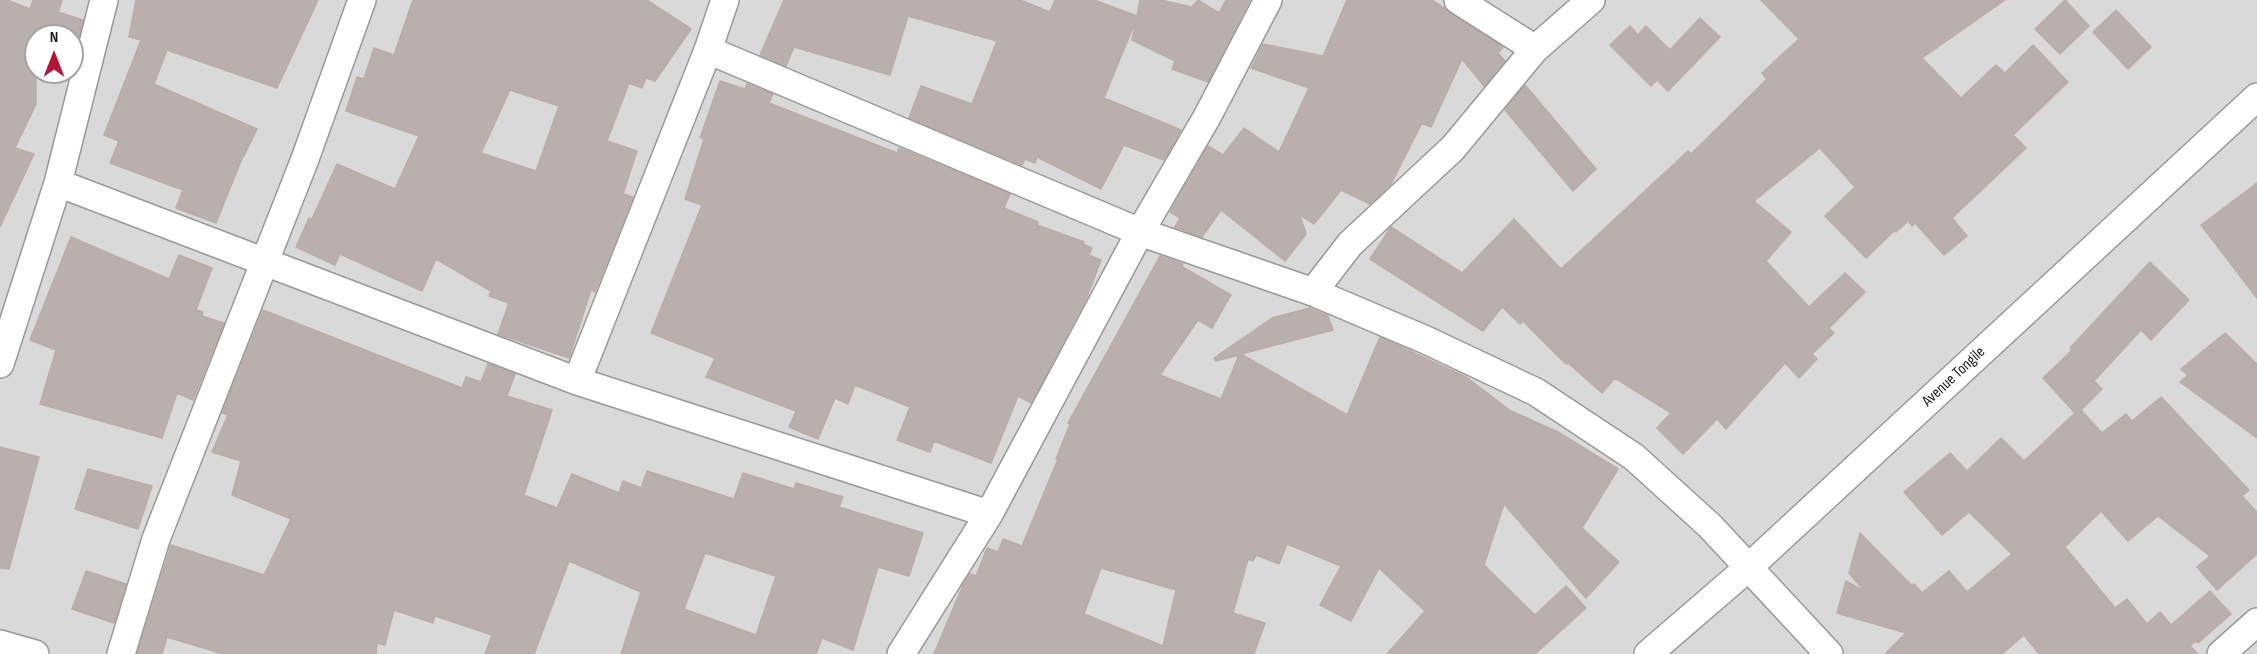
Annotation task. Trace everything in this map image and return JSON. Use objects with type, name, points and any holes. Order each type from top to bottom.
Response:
[{"type":"street","points":[[0,364],[58,183],[104,0]]},
{"type":"street","points":[[121,654],[156,539],[305,159],[362,0]]},
{"type":"street","points":[[577,381],[708,50],[724,0]]},
{"type":"street","points":[[901,654],[989,514],[1140,232],[1207,117],[1268,0]]},
{"type":"street","points":[[1458,0],[1535,49]]},
{"type":"street","points":[[1313,292],[1350,244],[1463,137],[1535,49],[1590,0]]},
{"type":"street","points":[[708,50],[1140,232],[1313,292],[1426,340],[1536,392],[1634,457],[1710,526],[1829,654]]},
{"type":"street","name":"Avenue Tongile","points":[[1648,654],[1749,567],[2257,97]]},
{"type":"street","points":[[58,183],[577,381],[989,514]]},
{"type":"street","points":[[2221,654],[2257,622]]},
{"type":"street","points":[[0,644],[35,654]]},
{"type":"shaded area","points":[[0,0],[2257,0],[2257,654],[0,654]]},
{"type":"building","points":[[0,0],[7,0],[30,9],[33,0],[62,0],[58,12],[83,20],[82,24],[24,24],[24,84],[36,84],[36,104],[15,148],[34,154],[0,227]]},
{"type":"building","points":[[136,0],[318,0],[277,88],[167,50],[154,84],[257,129],[243,156],[216,223],[176,208],[183,190],[110,163],[119,141],[104,135],[141,40],[129,37]]},
{"type":"building","points":[[413,0],[647,0],[691,29],[655,81],[646,78],[642,88],[629,83],[607,141],[637,151],[623,194],[633,197],[595,292],[591,290],[569,358],[498,334],[509,303],[489,296],[491,291],[436,259],[422,291],[340,254],[335,265],[296,247],[309,218],[312,219],[337,164],[395,189],[419,136],[346,111],[357,77],[364,79],[374,48],[394,55]],"holes":[[[510,90],[559,106],[536,171],[481,153]]]},
{"type":"building","points":[[784,0],[1020,0],[1050,12],[1055,0],[1094,0],[1137,16],[1140,0],[1160,0],[1192,7],[1198,0],[1219,13],[1226,0],[1250,0],[1208,82],[1172,69],[1175,61],[1132,40],[1136,20],[1104,98],[1181,130],[1164,160],[1124,145],[1101,189],[1037,157],[1035,163],[1025,159],[1022,165],[909,118],[921,86],[972,104],[997,41],[908,16],[890,75],[794,47],[786,66],[760,55]]},
{"type":"building","points":[[1347,0],[1432,0],[1503,47],[1498,53],[1505,61],[1484,86],[1462,59],[1431,127],[1422,123],[1391,184],[1370,204],[1341,190],[1314,224],[1300,215],[1306,234],[1285,261],[1221,210],[1202,237],[1175,227],[1180,218],[1170,212],[1208,146],[1223,155],[1244,128],[1279,152],[1309,88],[1251,68],[1263,44],[1323,56]]},
{"type":"building","points":[[1761,0],[2005,0],[1922,58],[1961,98],[1996,65],[2005,73],[2033,45],[2068,82],[2013,135],[2026,148],[1952,218],[1967,236],[1944,255],[1915,223],[1912,226],[1908,221],[1896,232],[1895,230],[1866,258],[1825,216],[1855,187],[1820,148],[1754,201],[1791,232],[1766,261],[1809,307],[1845,273],[1865,292],[1829,328],[1834,333],[1812,354],[1817,359],[1799,378],[1785,363],[1726,429],[1717,419],[1683,454],[1657,428],[1671,413],[1615,378],[1602,393],[1568,363],[1566,364],[1523,321],[1520,324],[1502,307],[1483,331],[1370,259],[1391,227],[1462,273],[1514,219],[1561,269],[1688,151],[1691,154],[1767,79],[1762,73],[1799,39]]},
{"type":"building","points":[[2065,0],[2089,26],[2060,54],[2035,29]]},
{"type":"building","points":[[2116,10],[2151,47],[2128,69],[2093,32]]},
{"type":"building","points":[[1700,18],[1720,37],[1668,91],[1657,80],[1651,86],[1610,45],[1630,26],[1638,35],[1646,26],[1670,50]]},
{"type":"building","points":[[720,81],[745,89],[747,84],[773,94],[769,103],[897,153],[899,148],[1010,194],[1004,208],[1038,222],[1037,225],[1084,242],[1083,244],[1092,248],[1089,255],[1101,260],[1087,297],[1031,403],[1018,396],[991,463],[934,441],[930,452],[897,440],[910,407],[855,385],[848,404],[835,398],[818,439],[789,427],[796,411],[706,377],[715,358],[651,333],[702,205],[685,199],[704,139],[700,138]]},
{"type":"building","points":[[1525,85],[1596,169],[1573,191],[1505,110]]},
{"type":"building","points":[[2257,183],[2257,298],[2201,225]]},
{"type":"building","points":[[71,237],[169,279],[179,255],[212,268],[196,310],[203,312],[202,316],[224,323],[193,400],[177,393],[162,438],[40,404],[56,350],[30,340]]},
{"type":"building","points":[[1160,256],[1183,264],[1181,266],[1231,295],[1212,328],[1198,320],[1160,375],[1221,399],[1239,355],[1216,361],[1214,358],[1272,318],[1310,308],[1328,316],[1333,330],[1241,354],[1347,415],[1380,337],[1466,377],[1511,411],[1558,432],[1618,469],[1582,528],[1619,562],[1586,598],[1504,504],[1484,565],[1535,615],[1566,586],[1586,608],[1535,654],[1387,654],[1425,611],[1379,568],[1351,621],[1320,605],[1341,566],[1287,544],[1279,564],[1256,555],[1253,561],[1248,559],[1233,613],[1265,623],[1254,654],[934,654],[963,585],[970,574],[976,576],[987,548],[998,552],[1003,539],[1022,546],[1058,459],[1056,459],[1070,424],[1068,423]],"holes":[[[1101,568],[1176,590],[1163,646],[1084,614]]]},
{"type":"building","points":[[2150,262],[2189,300],[2151,340],[2141,330],[2094,381],[2102,389],[2081,410],[2102,433],[2126,414],[2132,421],[2161,397],[2249,490],[2242,496],[2257,512],[2257,554],[2217,590],[2197,567],[2210,556],[2158,516],[2128,541],[2101,511],[2065,547],[2115,608],[2127,599],[2147,624],[2160,612],[2171,625],[2210,591],[2231,614],[2198,643],[2196,640],[2190,646],[2198,654],[2039,654],[2024,635],[2002,654],[1885,654],[1906,633],[1837,613],[1846,581],[1865,592],[1849,573],[1860,533],[1912,586],[1914,584],[1922,593],[1949,571],[1967,592],[2012,554],[1969,512],[1942,535],[1904,492],[1950,453],[1967,471],[2001,438],[2024,461],[2075,413],[2043,378],[2072,350],[2070,348]]},
{"type":"building","points":[[263,310],[462,388],[466,377],[481,382],[488,364],[515,374],[507,396],[552,410],[524,495],[557,508],[572,474],[619,493],[623,481],[641,488],[647,471],[734,499],[743,473],[794,489],[796,483],[843,497],[839,507],[923,533],[909,576],[878,567],[853,650],[822,638],[816,654],[621,654],[641,592],[569,561],[534,654],[485,654],[492,635],[435,616],[433,623],[394,610],[385,645],[377,643],[376,654],[223,654],[167,637],[162,654],[137,654],[171,545],[264,575],[291,519],[232,495],[241,461],[212,452],[228,415],[222,413]],"holes":[[[705,553],[776,576],[756,635],[684,609]]]},
{"type":"building","points":[[2225,333],[2257,364],[2257,438],[2180,382],[2188,375],[2181,369]]},
{"type":"building","points":[[0,447],[39,457],[9,569],[0,568]]},
{"type":"building","points":[[88,469],[152,486],[138,529],[75,509]]},
{"type":"building","points":[[86,571],[126,584],[114,623],[72,609]]}]
